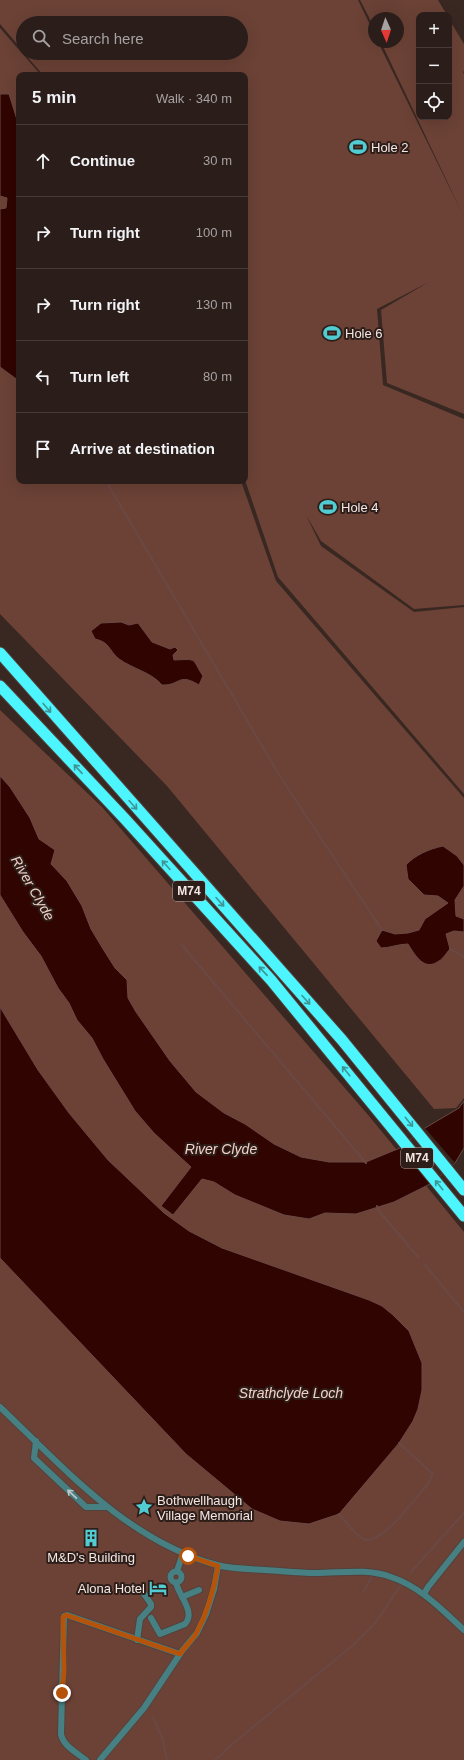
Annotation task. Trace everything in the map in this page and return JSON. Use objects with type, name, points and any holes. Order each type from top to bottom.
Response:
[{"type":"highway","points":[[0,653],[22,678]]},
{"type":"highway","name":"M74","points":[[0,657],[22,678],[342,1040],[464,1190]]},
{"type":"highway","name":"M74","points":[[0,686],[125,819],[271,980],[464,1216]]},
{"type":"street","points":[[0,1407],[106,1507],[159,1543],[218,1566],[243,1569],[316,1573],[357,1571],[391,1577],[424,1594],[464,1630]]},
{"type":"street","points":[[36,1442],[34,1458],[80,1502],[86,1507],[106,1507]]},
{"type":"street","points":[[424,1594],[464,1542]]},
{"type":"street","points":[[151,1618],[160,1634],[185,1624],[189,1618],[189,1613],[176,1583],[173,1582],[170,1577],[171,1573],[177,1572],[183,1553]]},
{"type":"street","points":[[100,1760],[144,1708],[180,1654],[197,1633],[206,1614],[214,1589],[218,1566]]},
{"type":"street","points":[[182,1597],[199,1590]]},
{"type":"street","points":[[137,1640],[140,1619],[150,1607],[150,1604],[142,1591]]},
{"type":"street","points":[[86,1760],[66,1744],[62,1739],[61,1734],[64,1671],[63,1617],[67,1615],[180,1654]]},
{"type":"shaded area","points":[[0,0],[358,0],[368,21],[368,48],[381,48],[463,215],[418,120],[452,120],[452,24],[464,44],[464,414],[387,383],[381,310],[429,282],[377,309],[383,385],[464,419],[464,605],[414,609],[321,541],[306,515],[321,546],[414,612],[464,607],[464,794],[278,577],[246,484],[248,484],[248,72],[40,72],[30,60],[248,60],[248,16],[16,16],[16,43],[0,24]]},
{"type":"shaded area","points":[[360,0],[438,0],[445,12],[416,12],[416,116],[384,48],[404,48],[404,12],[368,12],[368,15]]},
{"type":"shaded area","points":[[0,28],[16,46],[16,60],[28,60],[38,72],[16,72],[16,484],[242,484],[276,581],[464,798],[464,1098],[456,1108],[434,1109],[167,786],[0,614]]},
{"type":"shaded area","points":[[0,710],[102,807],[369,1116],[464,1232],[464,1760],[0,1760]]},
{"type":"water","points":[[0,94],[9,94],[16,116],[16,379],[0,367],[0,209],[6,208],[7,198],[0,196]]},
{"type":"water","points":[[121,622],[129,625],[138,623],[152,642],[170,649],[175,647],[178,650],[173,655],[174,660],[193,661],[203,676],[199,685],[192,681],[179,680],[172,684],[162,685],[153,677],[119,659],[104,642],[95,639],[91,631],[101,623]]},
{"type":"water","name":"River Clyde","points":[[0,776],[10,787],[30,818],[39,839],[55,850],[51,864],[67,881],[82,906],[91,929],[103,949],[115,968],[127,980],[128,998],[136,1012],[170,1061],[196,1092],[224,1113],[245,1124],[274,1144],[301,1157],[329,1162],[366,1162],[400,1148],[425,1128],[459,1108],[464,1101],[464,1148],[455,1163],[430,1184],[394,1202],[356,1214],[325,1213],[309,1219],[284,1215],[235,1195],[214,1182],[202,1179],[173,1215],[161,1206],[191,1167],[154,1133],[135,1111],[92,1038],[77,1020],[69,1003],[58,988],[41,956],[23,932],[0,895]]},
{"type":"water","points":[[443,846],[457,856],[464,865],[464,886],[455,900],[456,916],[464,919],[464,932],[454,931],[446,934],[450,949],[440,960],[429,965],[420,961],[408,944],[381,948],[376,941],[382,930],[395,934],[419,930],[425,919],[448,903],[438,896],[424,895],[408,879],[406,865],[423,853]]},
{"type":"water","name":"Strathclyde Loch","points":[[0,1007],[38,1070],[69,1113],[108,1160],[164,1213],[189,1231],[222,1248],[369,1300],[382,1306],[409,1331],[422,1363],[422,1390],[418,1409],[413,1421],[399,1443],[339,1514],[309,1524],[280,1521],[252,1509],[186,1454],[0,1258]]},
{"type":"pier","points":[[425,1128],[455,1163],[430,1184],[400,1148]]},
{"type":"waterway","points":[[108,484],[281,778],[382,930]]},
{"type":"waterway","points":[[181,944],[366,1163]]},
{"type":"waterway","points":[[450,949],[464,957]]},
{"type":"waterway","points":[[377,1206],[379,1211],[419,1258]]},
{"type":"waterway","points":[[425,1265],[464,1312]]},
{"type":"waterway","points":[[339,1514],[360,1537],[370,1540],[379,1536],[388,1529],[407,1509],[428,1484],[433,1474],[399,1443]]},
{"type":"waterway","points":[[411,1572],[464,1513]]},
{"type":"waterway","points":[[364,1591],[372,1577]]},
{"type":"waterway","points":[[215,1760],[352,1646],[377,1621],[401,1585]]},
{"type":"waterway","points":[[153,1717],[163,1740],[168,1760]]},
{"type":"place","name":"Hole 2","points":[[358,147]]},
{"type":"place","name":"Hole 6","points":[[332,333]]},
{"type":"place","name":"Hole 4","points":[[328,507]]},
{"type":"place","name":"Bothwellhaugh Village Memorial","points":[[144,1507]]},
{"type":"place","name":"M&D's Building","points":[[91,1538]]},
{"type":"place","name":"Alona Hotel","points":[[158,1588]]},
{"type":"route","points":[[62,1693],[64,1671],[63,1617],[66,1615],[180,1654],[197,1633],[206,1614],[214,1589],[218,1566],[188,1556]]}]
